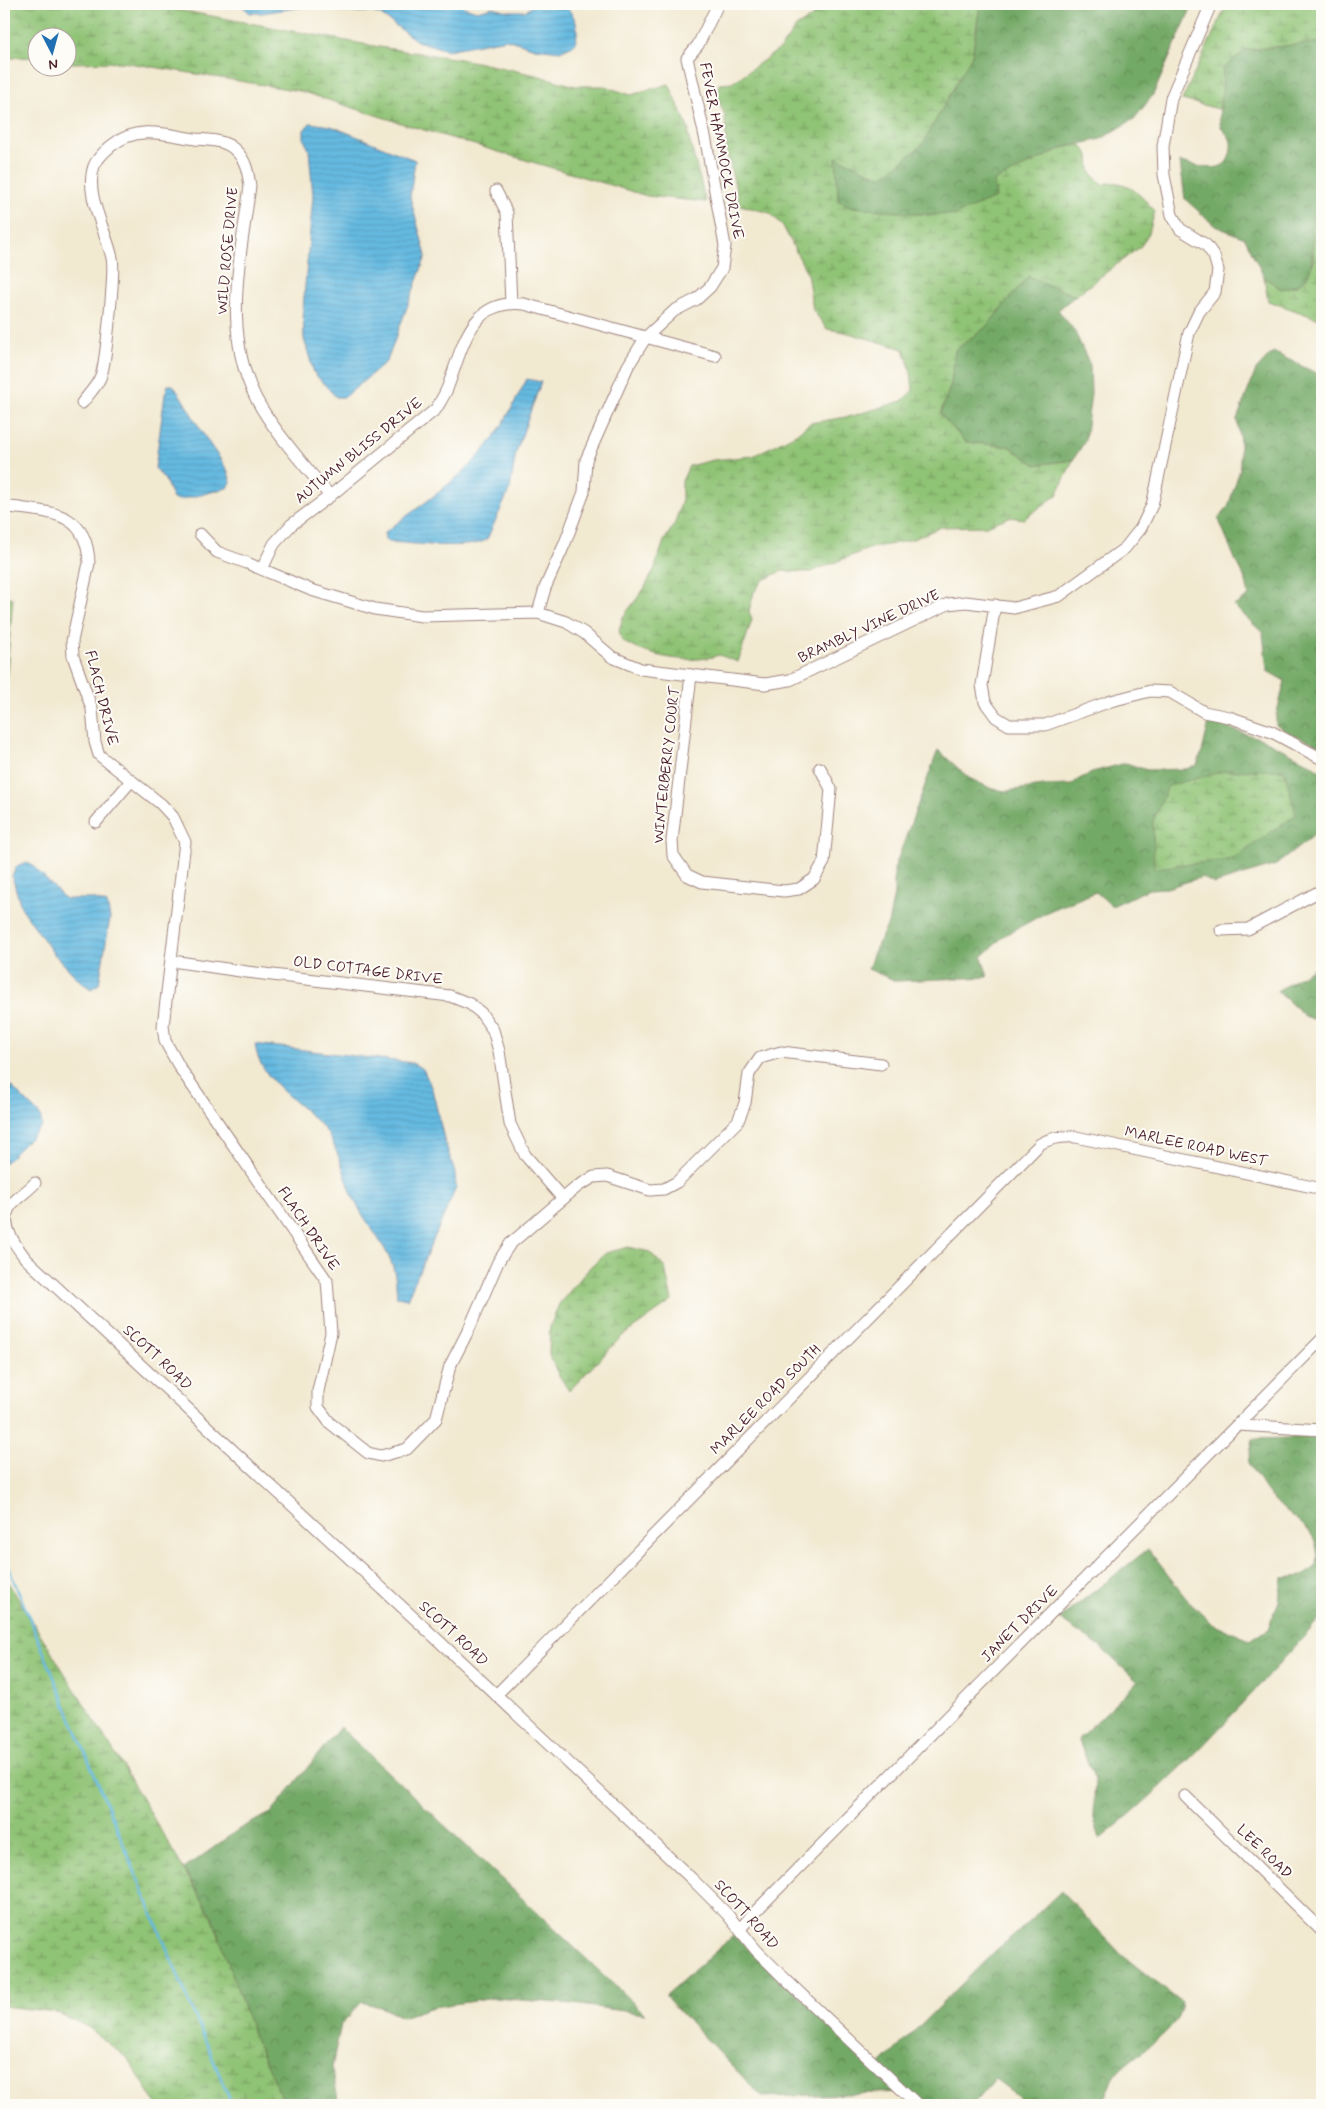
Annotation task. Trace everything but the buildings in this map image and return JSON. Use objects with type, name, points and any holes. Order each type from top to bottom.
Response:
[{"type":"street","name":"FEVER HAMMOCK DRIVE","points":[[538,613],[545,588],[565,543],[584,492],[586,460],[628,366],[646,337],[674,311],[697,298],[710,287],[722,268],[725,246],[706,142],[687,58],[698,44],[718,4]]},
{"type":"street","name":"BRAMBLY VINE DRIVE","points":[[200,534],[217,552],[311,590],[375,609],[422,616],[538,613],[566,622],[584,633],[612,657],[641,669],[765,684],[790,680],[948,604],[966,602],[1014,608],[1059,596],[1124,548],[1141,528],[1152,505],[1190,333],[1199,312],[1215,292],[1218,284],[1218,270],[1214,256],[1206,245],[1180,229],[1172,215],[1164,175],[1163,146],[1171,98],[1211,4]]},
{"type":"street","name":"WILD ROSE DRIVE","points":[[82,403],[101,377],[113,286],[113,260],[107,234],[97,213],[91,187],[94,166],[105,151],[122,137],[138,133],[158,133],[222,142],[242,156],[248,168],[250,186],[236,294],[236,336],[243,367],[262,408],[292,450],[330,496]]},
{"type":"street","points":[[496,192],[507,214],[511,303]]},
{"type":"street","name":"AUTUMN BLISS DRIVE","points":[[262,569],[274,544],[291,525],[330,496],[436,409],[446,391],[473,323],[486,311],[511,303],[524,304],[715,356]]},
{"type":"street","name":"FLACH DRIVE","points":[[4,506],[63,515],[77,526],[84,537],[89,552],[89,563],[72,640],[73,656],[92,709],[95,742],[100,755],[161,804],[174,817],[185,842],[163,1026],[165,1041],[180,1068],[327,1281],[331,1333],[318,1390],[318,1407],[330,1423],[368,1453],[381,1456],[407,1449],[436,1419],[450,1366],[469,1329],[498,1262],[510,1244],[578,1186],[594,1177],[607,1176],[622,1179],[635,1186],[650,1190],[664,1190],[677,1182],[738,1121],[745,1103],[749,1074],[760,1058],[781,1052],[881,1064]]},
{"type":"street","points":[[995,606],[982,685],[985,702],[996,717],[1009,725],[1045,725],[1112,701],[1150,691],[1170,692],[1204,712],[1229,717],[1272,732],[1322,759]]},
{"type":"street","name":"WINTERBERRY COURT","points":[[691,675],[672,841],[673,855],[688,875],[702,882],[784,891],[798,889],[814,879],[824,862],[831,789],[820,768]]},
{"type":"street","points":[[96,822],[131,781]]},
{"type":"street","points":[[1221,930],[1248,929],[1322,890]]},
{"type":"street","name":"OLD COTTAGE DRIVE","points":[[172,961],[247,972],[450,996],[470,1004],[481,1013],[493,1030],[499,1051],[510,1124],[525,1155],[563,1199]]},
{"type":"street","name":"MARLEE ROAD WEST","points":[[1063,1136],[1076,1137],[1322,1189]]},
{"type":"street","name":"MARLEE ROAD SOUTH","points":[[496,1695],[1035,1148],[1052,1138],[1063,1136]]},
{"type":"street","name":"SCOTT ROAD","points":[[35,1183],[9,1208],[6,1220],[10,1236],[26,1259],[692,1879],[740,1929],[756,1950],[918,2105]]},
{"type":"street","name":"JANET DRIVE","points":[[740,1929],[1322,1339]]},
{"type":"street","points":[[1238,1425],[1322,1430]]},
{"type":"street","name":"LEE ROAD","points":[[1185,1796],[1322,1931]]},
{"type":"green space","points":[[4,4],[133,4],[150,8],[184,11],[385,48],[466,60],[536,75],[575,86],[603,86],[631,95],[669,84],[689,130],[688,135],[706,202],[647,196],[300,91],[123,62],[78,63],[78,28],[28,28],[28,58],[18,57],[4,60]]},
{"type":"green space","points":[[813,4],[980,4],[972,55],[922,145],[882,177],[836,157],[838,201],[853,207],[916,214],[954,215],[996,198],[994,181],[1063,148],[1081,144],[1089,156],[1090,171],[1102,185],[1118,183],[1125,185],[1138,193],[1155,211],[1149,233],[1141,246],[1075,296],[1028,276],[986,327],[955,350],[951,384],[940,414],[965,442],[1010,447],[1036,465],[1073,460],[1057,495],[1024,519],[1009,517],[987,526],[941,527],[913,539],[873,547],[811,572],[782,571],[763,580],[754,592],[749,611],[752,620],[738,662],[719,655],[695,659],[669,658],[632,647],[622,641],[619,630],[623,617],[644,589],[654,570],[664,541],[675,523],[682,499],[682,481],[689,466],[713,460],[753,456],[796,434],[810,423],[852,416],[902,401],[913,390],[911,372],[904,349],[845,332],[827,329],[813,310],[807,273],[783,226],[770,213],[740,205],[727,154],[725,116],[717,96],[719,84],[732,83],[781,48],[796,27],[815,15]]},
{"type":"green space","points":[[980,4],[1193,4],[1153,95],[1134,119],[1101,139],[1063,148],[995,181],[996,198],[955,215],[916,214],[853,207],[838,201],[836,157],[882,177],[972,55]]},
{"type":"green space","points":[[1227,4],[1322,4],[1322,42],[1245,50],[1223,69],[1219,109],[1182,100]]},
{"type":"green space","points":[[1322,42],[1322,196],[1316,200],[1311,264],[1309,272],[1303,281],[1294,286],[1281,289],[1264,277],[1245,238],[1215,226],[1185,199],[1180,162],[1209,168],[1222,165],[1227,161],[1231,142],[1221,126],[1220,116],[1223,69],[1244,50]]},
{"type":"green space","points":[[1322,196],[1322,320],[1268,301],[1264,277],[1281,289],[1296,286],[1307,278],[1313,261],[1313,217],[1316,200]]},
{"type":"green space","points":[[1028,276],[1075,296],[1058,310],[1074,330],[1090,365],[1091,393],[1085,441],[1073,460],[1036,465],[1010,447],[965,442],[940,414],[951,384],[955,350],[986,327]]},
{"type":"green space","points":[[1273,352],[1322,376],[1322,746],[1289,733],[1276,725],[1276,716],[1285,681],[1267,671],[1263,633],[1234,606],[1249,596],[1247,585],[1218,518],[1228,507],[1240,469],[1240,441],[1237,419],[1256,370]]},
{"type":"green space","points":[[4,596],[13,598],[4,686]]},
{"type":"green space","points":[[1209,722],[1262,739],[1306,761],[1322,772],[1322,829],[1276,865],[1214,884],[1202,877],[1167,888],[1149,889],[1112,906],[1096,892],[1049,911],[1005,935],[982,957],[988,977],[896,981],[868,969],[888,924],[894,894],[894,869],[938,750],[969,778],[992,789],[1007,791],[1043,786],[1071,785],[1096,771],[1126,763],[1147,770],[1186,769],[1197,765]]},
{"type":"green space","points":[[1284,770],[1296,815],[1233,859],[1154,868],[1153,822],[1168,786],[1225,771]]},
{"type":"green space","points":[[1318,965],[1322,966],[1322,1020],[1307,1018],[1277,991]]},
{"type":"green space","points":[[628,1247],[650,1252],[665,1268],[672,1301],[621,1337],[569,1391],[557,1372],[549,1354],[550,1327],[559,1304],[591,1266],[606,1253]]},
{"type":"green space","points":[[1322,1437],[1322,1617],[1188,1761],[1100,1839],[1093,1815],[1095,1780],[1078,1739],[1138,1682],[1099,1646],[1059,1619],[1148,1549],[1185,1597],[1214,1625],[1250,1640],[1268,1629],[1279,1601],[1282,1578],[1303,1576],[1317,1566],[1317,1554],[1313,1537],[1308,1530],[1276,1502],[1248,1463],[1253,1439]]},
{"type":"green space","points":[[4,1576],[122,1765],[213,1919],[254,2037],[285,2105],[157,2105],[128,2059],[88,2027],[56,2012],[4,2006]]},
{"type":"green space","points":[[340,1727],[645,2014],[573,2004],[495,1998],[433,2007],[402,2017],[380,2007],[362,2002],[341,2024],[332,2067],[339,2105],[285,2105],[254,2038],[213,1919],[184,1869],[239,1829],[271,1813]]},
{"type":"green space","points":[[1061,1891],[1122,1955],[1182,2003],[1174,2023],[1166,2032],[1117,2074],[1104,2102],[1085,2105],[1030,2105],[995,2079],[972,2105],[919,2105],[905,2092],[762,2097],[665,1996],[734,1935],[878,2067],[997,1949],[1016,1934]]},
{"type":"water","points":[[240,4],[461,4],[464,7],[477,11],[493,7],[507,11],[525,11],[535,4],[564,4],[576,22],[577,32],[575,44],[560,51],[535,48],[506,39],[447,50],[417,41],[381,15],[372,12],[344,12],[315,5],[250,13]]},
{"type":"water","points":[[310,123],[331,126],[415,160],[410,197],[426,256],[387,361],[345,397],[336,397],[314,373],[304,339],[303,308],[313,196],[309,150],[304,138],[304,130]]},
{"type":"water","points":[[527,379],[541,382],[516,452],[510,489],[487,539],[480,543],[469,545],[425,545],[389,542],[385,539],[384,533],[445,488],[486,448],[505,420]]},
{"type":"water","points":[[168,385],[173,385],[223,463],[231,482],[227,488],[180,500],[173,499],[165,480],[155,468],[165,394]]},
{"type":"water","points":[[24,863],[31,864],[65,899],[93,899],[107,904],[110,918],[99,984],[91,989],[81,982],[53,953],[21,907],[12,876],[17,866]]},
{"type":"water","points":[[255,1044],[412,1063],[423,1069],[432,1089],[444,1139],[455,1173],[456,1188],[407,1299],[397,1297],[393,1267],[353,1197],[328,1134],[314,1118],[272,1080],[264,1070]]},
{"type":"water","points":[[4,1079],[40,1115],[42,1126],[4,1164]]},
{"type":"waterway","points":[[4,1557],[232,2105]]}]
